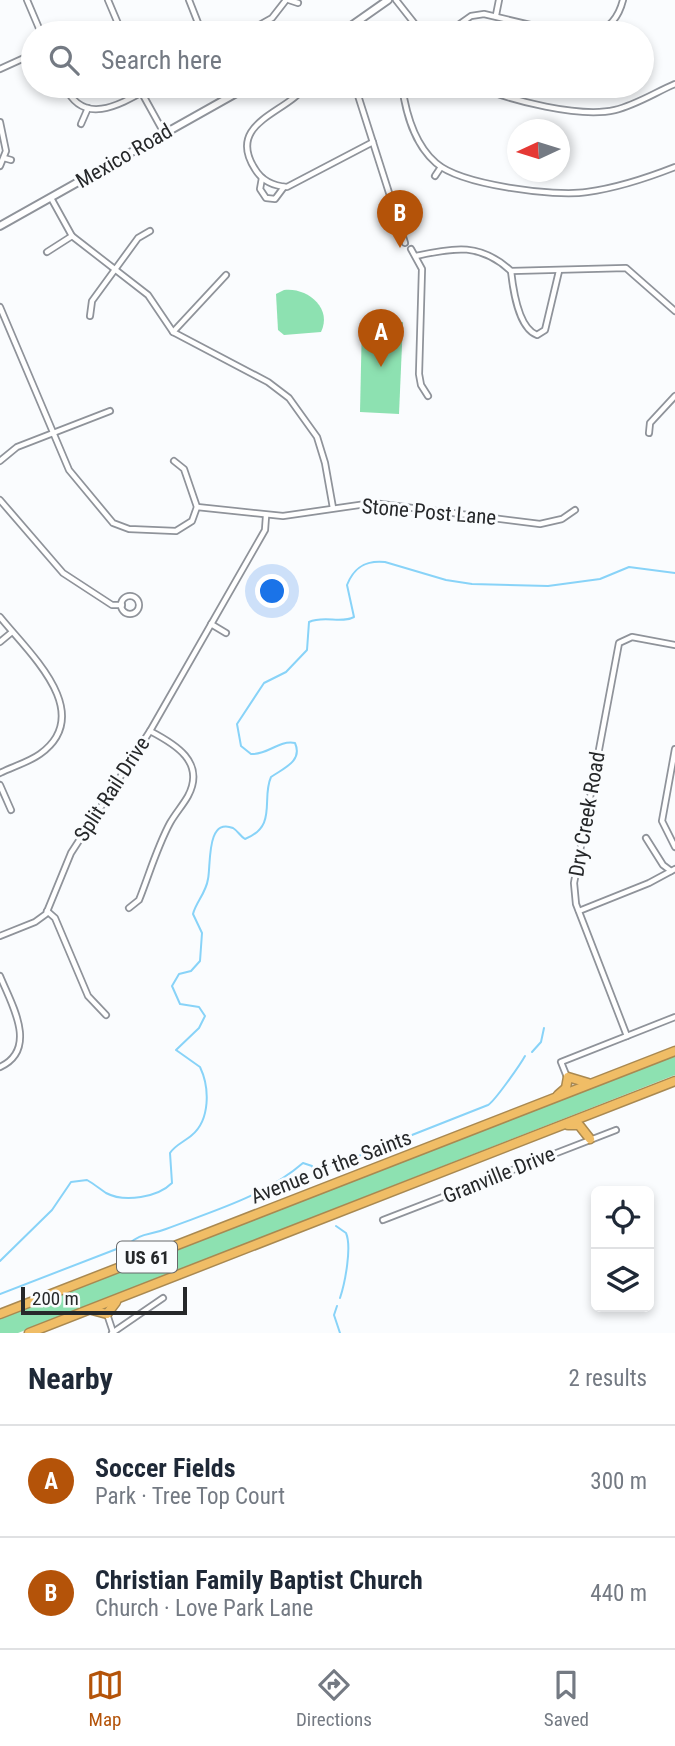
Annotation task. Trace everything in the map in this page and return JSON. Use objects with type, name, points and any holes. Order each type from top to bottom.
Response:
[{"type":"highway","name":"Avenue of the Saints","points":[[0,1314],[675,1051]]},
{"type":"highway","points":[[555,1098],[566,1088],[568,1077],[581,1083],[595,1083]]},
{"type":"highway","name":"US 61","points":[[29,1333],[675,1081]]},
{"type":"highway","points":[[590,1139],[591,1123],[602,1110]]},
{"type":"highway","points":[[564,1125],[579,1125],[590,1139]]},
{"type":"highway","points":[[87,1310],[107,1314],[121,1297]]},
{"type":"street","points":[[27,0],[36,21]]},
{"type":"street","points":[[108,0],[117,21]]},
{"type":"street","points":[[189,0],[197,21]]},
{"type":"street","points":[[267,21],[288,0],[298,4]]},
{"type":"street","points":[[358,21],[388,0]]},
{"type":"street","points":[[396,0],[413,21]]},
{"type":"street","points":[[496,15],[499,0]]},
{"type":"street","points":[[610,21],[618,15],[623,0]]},
{"type":"street","points":[[464,21],[471,16],[496,15],[519,21]]},
{"type":"street","points":[[0,69],[21,59]]},
{"type":"street","points":[[654,93],[675,84]]},
{"type":"street","points":[[72,98],[88,108],[113,108],[130,98]]},
{"type":"street","points":[[144,98],[164,133]]},
{"type":"street","name":"Mexico Road","points":[[0,226],[227,98]]},
{"type":"street","points":[[284,187],[262,178],[250,161],[248,151],[254,128],[264,116],[296,98]]},
{"type":"street","points":[[359,98],[405,243]]},
{"type":"street","points":[[405,98],[415,136],[442,167],[473,182],[583,193],[675,167]]},
{"type":"street","points":[[522,98],[600,112],[618,109],[643,98]]},
{"type":"street","points":[[81,124],[88,108]]},
{"type":"street","points":[[0,122],[6,140],[0,166]]},
{"type":"street","points":[[262,178],[260,189],[266,198],[275,199],[284,187],[322,171],[373,142]]},
{"type":"street","points":[[4,158],[11,160]]},
{"type":"street","points":[[435,176],[442,167]]},
{"type":"street","points":[[51,198],[72,236],[148,295],[173,332],[268,382],[289,398],[317,437],[333,508]]},
{"type":"street","points":[[90,317],[92,301],[138,238],[150,231]]},
{"type":"street","points":[[47,253],[72,236]]},
{"type":"street","points":[[411,249],[422,269],[419,374],[421,385],[428,396]]},
{"type":"street","points":[[416,256],[481,250],[496,257],[511,271],[514,294],[526,325],[530,333],[537,335],[545,330],[559,271]]},
{"type":"street","points":[[511,271],[631,270],[658,299],[675,311]]},
{"type":"street","points":[[173,332],[226,275]]},
{"type":"street","points":[[0,307],[69,470],[113,523],[129,529],[176,531],[192,522],[197,507],[184,469],[174,461]]},
{"type":"street","points":[[649,433],[650,423],[675,396]]},
{"type":"street","points":[[0,461],[18,447],[110,411]]},
{"type":"street","points":[[0,500],[62,573],[112,606],[122,605]]},
{"type":"street","name":"Stone Post Lane","points":[[197,507],[266,516],[373,503],[540,524],[562,519],[575,510]]},
{"type":"street","name":"Split Rail Drive","points":[[47,911],[71,853],[150,731],[265,530],[266,516]]},
{"type":"street","points":[[0,617],[52,681],[61,697],[62,716],[55,736],[41,754],[0,773]]},
{"type":"street","points":[[211,624],[226,633]]},
{"type":"street","points":[[0,642],[12,632]]},
{"type":"street","name":"Dry Creek Road","points":[[627,1036],[579,911],[574,895],[574,883],[619,643],[632,637],[675,645]]},
{"type":"street","points":[[129,908],[139,900],[169,824],[189,794],[193,781],[191,763],[183,750],[150,731]]},
{"type":"street","points":[[675,749],[662,818],[665,831],[675,847]]},
{"type":"street","points":[[0,785],[11,810]]},
{"type":"street","points":[[646,838],[663,865],[673,870]]},
{"type":"street","points":[[579,911],[649,883],[673,870]]},
{"type":"street","points":[[0,936],[35,922],[47,911],[55,918],[88,996],[106,1015]]},
{"type":"street","points":[[0,976],[21,1029],[20,1044],[14,1057],[0,1067]]},
{"type":"street","points":[[568,1077],[561,1062],[675,1017]]},
{"type":"street","name":"Granville Drive","points":[[383,1220],[616,1130]]},
{"type":"street","points":[[107,1314],[113,1332],[163,1298]]},
{"type":"green space","points":[[284,290],[301,292],[315,300],[323,314],[321,332],[284,335],[278,330],[276,294]]},
{"type":"green space","points":[[362,321],[403,322],[399,414],[360,412]]},
{"type":"green space","points":[[675,1056],[675,1075],[18,1333],[0,1333],[0,1318]]},
{"type":"waterway","points":[[0,1261],[52,1210],[71,1182],[87,1180],[106,1193],[122,1198],[150,1195],[172,1183],[170,1153],[198,1129],[207,1103],[206,1084],[200,1067],[176,1050],[199,1028],[205,1016],[199,1007],[180,1004],[172,986],[179,974],[191,971],[200,961],[202,933],[193,914],[207,884],[211,844],[218,830],[224,826],[233,828],[245,839],[262,827],[271,777],[291,763],[297,749],[295,743],[289,743],[251,754],[241,746],[237,724],[264,683],[286,672],[307,650],[309,622],[354,617],[347,585],[357,569],[372,562],[385,562],[446,580],[472,584],[548,586],[600,579],[629,567],[675,573]]},
{"type":"waterway","points":[[532,1052],[541,1042],[544,1028]]},
{"type":"waterway","points":[[315,1169],[341,1163],[488,1105],[525,1056]]},
{"type":"waterway","points":[[0,1294],[127,1245],[141,1236],[238,1202],[272,1185],[303,1163],[312,1166],[317,1177]]},
{"type":"waterway","points":[[336,1226],[346,1233],[348,1239],[346,1275],[340,1298]]},
{"type":"waterway","points":[[337,1306],[334,1315],[340,1333]]},
{"type":"place","name":"Christian Family Baptist Church","points":[[400,248]]},
{"type":"place","name":"Soccer Fields","points":[[381,367]]}]
